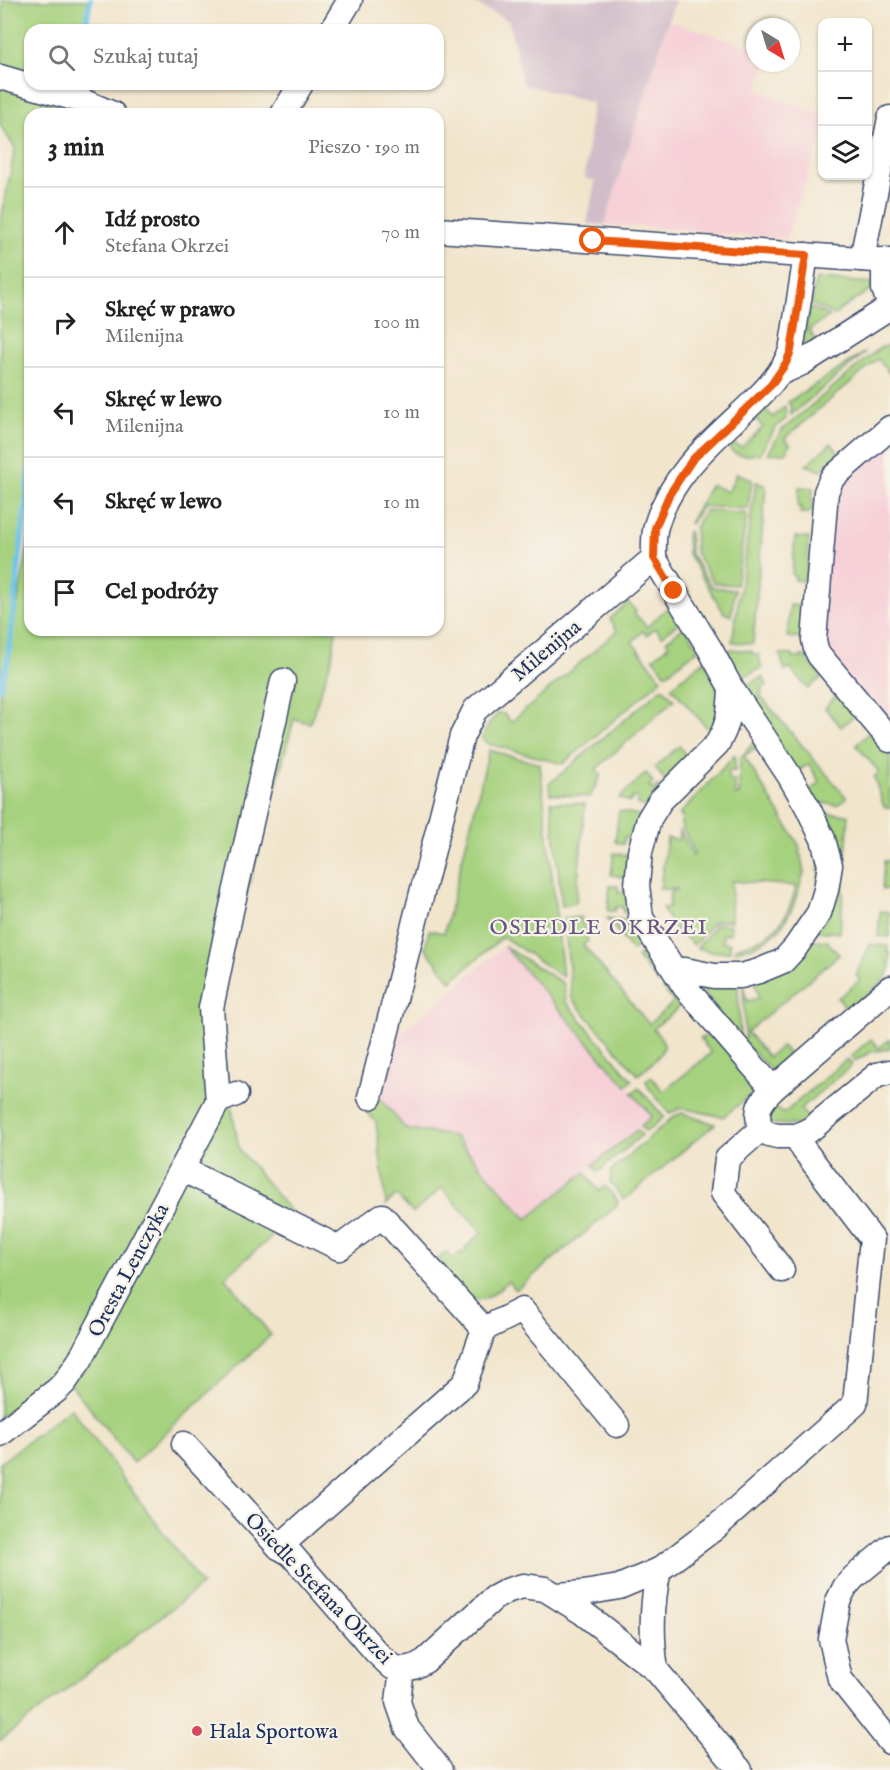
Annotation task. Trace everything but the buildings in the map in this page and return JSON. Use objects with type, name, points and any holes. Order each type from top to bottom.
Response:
[{"type":"street","points":[[336,24],[350,0]]},
{"type":"street","points":[[0,77],[24,84]]},
{"type":"street","points":[[47,90],[80,99],[100,108]]},
{"type":"street","points":[[286,108],[297,90]]},
{"type":"street","points":[[780,374],[802,363],[890,306],[878,260],[890,118]]},
{"type":"street","points":[[444,230],[878,260]]},
{"type":"street","points":[[676,970],[714,976],[741,976],[783,961],[805,935],[819,913],[826,890],[830,865],[823,839],[814,820],[789,775],[731,688],[710,649],[654,558],[655,528],[669,495],[692,460],[780,374],[791,351],[806,255]]},
{"type":"street","points":[[890,428],[828,483],[822,524],[814,640],[819,655],[890,740]]},
{"type":"street","name":"Milenijna","points":[[370,1097],[462,736],[470,718],[475,710],[654,558]]},
{"type":"street","name":"Oresta Lenczyka","points":[[0,1434],[65,1382],[80,1360],[182,1169],[227,1098],[212,1008],[231,911],[283,681]]},
{"type":"street","points":[[731,688],[729,718],[724,733],[717,744],[668,793],[651,814],[640,852],[638,889],[641,918],[686,987],[773,1089]]},
{"type":"street","points":[[890,988],[764,1097],[758,1108],[757,1119],[761,1129],[769,1134],[796,1136],[811,1128],[877,1075],[890,1072]]},
{"type":"street","points":[[761,1129],[728,1159],[723,1193],[782,1270]]},
{"type":"street","points":[[557,1595],[619,1587],[659,1570],[715,1528],[855,1404],[872,1239],[804,1150],[796,1136]]},
{"type":"street","points":[[182,1169],[339,1248],[382,1216],[484,1329]]},
{"type":"street","points":[[279,1547],[465,1383],[484,1329],[522,1310],[617,1425]]},
{"type":"street","name":"Osiedle Stefana Okrzei","points":[[184,1444],[279,1547],[291,1554],[392,1668],[414,1667],[425,1661],[494,1598],[509,1590],[523,1586],[545,1589],[582,1612],[656,1670],[740,1770]]},
{"type":"street","points":[[890,1547],[844,1587],[838,1601],[831,1639],[840,1679],[890,1742]]},
{"type":"street","points":[[656,1670],[652,1646],[653,1596],[659,1570]]},
{"type":"street","points":[[402,1669],[398,1701],[407,1728],[440,1770]]},
{"type":"shaded area","points":[[466,0],[675,0],[604,225],[587,224],[595,181],[585,178],[592,103],[523,84],[509,21]]},
{"type":"shaded area","points":[[669,21],[746,45],[746,72],[764,72],[757,90],[818,114],[818,147],[786,239],[604,225]]},
{"type":"shaded area","points":[[890,428],[890,740],[819,655],[826,492]]},
{"type":"shaded area","points":[[504,946],[653,1116],[527,1219],[454,1136],[406,1129],[381,1099],[397,1036]]},
{"type":"green space","points":[[2,0],[90,0],[86,24],[24,24],[24,90],[75,90],[72,108],[24,108],[24,521],[10,644],[24,568],[24,636],[335,636],[332,658],[310,723],[294,719],[220,993],[223,1058],[239,1149],[295,1217],[225,1277],[271,1335],[133,1463],[61,1372],[0,1418],[0,226],[15,148],[0,125],[0,84],[4,37]]},
{"type":"green space","points":[[816,279],[873,283],[875,287],[835,315],[811,304]]},
{"type":"green space","points":[[810,308],[830,316],[809,330],[817,343],[801,351]]},
{"type":"green space","points":[[881,347],[890,348],[890,374],[878,359],[785,438],[790,444],[786,453],[768,454],[781,431]]},
{"type":"green space","points":[[866,352],[791,415],[788,402]]},
{"type":"green space","points":[[763,406],[773,417],[785,406],[786,419],[776,427],[760,454],[740,455],[732,452],[726,443],[729,438],[737,446],[742,447],[763,427],[753,416]]},
{"type":"green space","points":[[831,443],[840,454],[821,471],[806,465]]},
{"type":"green space","points":[[737,473],[752,480],[748,509],[702,506],[691,524],[689,523],[710,486],[728,492]]},
{"type":"green space","points":[[756,482],[766,486],[753,644],[732,642]]},
{"type":"green space","points":[[799,487],[813,488],[812,511],[808,513],[800,513]]},
{"type":"green space","points":[[705,510],[747,514],[736,585],[714,583],[695,552],[695,528]]},
{"type":"green space","points":[[687,532],[690,532],[690,553],[712,587],[735,590],[731,616],[724,613],[688,554]]},
{"type":"green space","points":[[795,537],[809,538],[806,578],[802,581],[795,580],[795,576],[792,575]]},
{"type":"green space","points":[[628,602],[636,611],[634,613],[647,627],[671,604],[681,621],[662,636],[655,628],[647,635],[643,631],[632,642],[662,679],[563,764],[484,741],[482,738],[490,722],[498,713],[504,714],[511,722],[617,631],[610,619]]},
{"type":"green space","points":[[790,605],[804,606],[801,638],[787,637]]},
{"type":"green space","points":[[685,626],[699,649],[666,674],[653,658],[669,645],[666,641]]},
{"type":"green space","points":[[731,649],[752,651],[752,654],[758,654],[762,668],[738,679],[726,654]]},
{"type":"green space","points":[[780,654],[793,655],[793,658],[804,656],[822,677],[808,689],[790,668],[785,671]]},
{"type":"green space","points":[[705,660],[716,683],[722,710],[714,736],[671,687]]},
{"type":"green space","points":[[763,677],[767,685],[762,689],[761,697],[847,798],[837,805],[813,802],[808,791],[820,783],[809,764],[796,772],[741,687]]},
{"type":"green space","points":[[661,689],[664,689],[674,700],[596,769],[601,775],[590,797],[550,794],[549,784]]},
{"type":"green space","points":[[838,694],[855,715],[841,727],[825,708]]},
{"type":"green space","points":[[870,732],[890,754],[890,808],[884,807],[874,777],[879,772],[856,745]]},
{"type":"green space","points":[[757,739],[758,746],[744,756],[799,845],[804,873],[793,907],[781,928],[764,941],[735,951],[735,948],[759,939],[776,928],[788,910],[796,886],[732,881],[731,921],[714,921],[694,945],[672,926],[662,908],[669,907],[670,891],[677,889],[660,889],[667,838],[678,840],[680,831],[693,856],[694,852],[681,825],[682,816],[679,815],[735,755],[735,771],[729,771],[728,779],[735,780],[735,795],[739,795],[740,758]]},
{"type":"green space","points":[[679,746],[689,760],[666,782],[655,767]]},
{"type":"green space","points":[[489,750],[540,764],[563,977],[503,937],[451,981],[425,948],[429,930],[444,933]]},
{"type":"green space","points":[[646,773],[653,782],[649,786],[652,790],[657,786],[659,789],[646,807],[636,804],[638,799],[633,797],[630,802],[619,798]]},
{"type":"green space","points":[[551,802],[585,804],[576,903],[562,906]]},
{"type":"green space","points":[[619,811],[643,816],[632,839],[625,837],[623,844],[615,842]]},
{"type":"green space","points":[[821,813],[849,815],[840,933],[817,931]]},
{"type":"green space","points":[[614,853],[631,856],[628,878],[611,875]]},
{"type":"green space","points":[[884,861],[890,861],[890,889],[882,889]]},
{"type":"green space","points":[[610,886],[618,886],[618,892],[624,892],[624,886],[628,886],[632,913],[623,912],[623,907],[616,907],[615,911],[608,911]]},
{"type":"green space","points":[[880,911],[889,912],[890,937],[878,936]]},
{"type":"green space","points":[[581,917],[588,941],[583,945],[649,1024],[674,1002],[663,989],[675,981],[679,990],[681,1000],[678,1008],[653,1029],[663,1041],[663,1048],[654,1061],[638,1075],[572,999],[564,918]]},
{"type":"green space","points":[[607,918],[633,922],[645,941],[632,951]]},
{"type":"green space","points":[[716,924],[731,925],[730,934],[723,934],[723,942],[730,943],[730,952],[712,952],[697,948]]},
{"type":"green space","points":[[812,940],[827,941],[839,955],[747,1032],[768,1057],[782,1046],[792,1058],[776,1071],[772,1071],[745,1044],[743,984],[747,1001],[759,998],[755,981]]},
{"type":"green space","points":[[870,945],[888,946],[890,970],[885,979],[849,1011],[838,998],[860,980],[856,975]]},
{"type":"green space","points":[[504,946],[564,984],[566,1002],[632,1080],[626,1086]]},
{"type":"green space","points":[[653,952],[667,971],[658,983],[637,957],[641,953],[645,958]]},
{"type":"green space","points":[[695,982],[738,985],[740,1039]]},
{"type":"green space","points":[[711,1034],[759,1085],[753,1096],[751,1095],[723,1117],[682,1108],[669,1113],[648,1087],[646,1081],[651,1077],[664,1091],[711,1053],[700,1038]]},
{"type":"green space","points":[[871,1039],[879,1048],[890,1039],[890,1049],[871,1052],[855,1061],[851,1056]]},
{"type":"green space","points":[[847,1059],[852,1065],[800,1109],[810,1120],[803,1125],[770,1124],[767,1109],[772,1103],[783,1114]]},
{"type":"green space","points":[[639,1088],[664,1117],[646,1132],[641,1126],[652,1116],[632,1093]]},
{"type":"green space","points":[[371,1099],[381,1099],[406,1129],[454,1136],[527,1219],[585,1172],[599,1191],[605,1186],[618,1201],[617,1206],[516,1290],[508,1281],[490,1296],[467,1300],[435,1263],[446,1252],[453,1259],[461,1252],[463,1254],[467,1250],[465,1248],[482,1232],[442,1188],[413,1213],[396,1195],[386,1205],[376,1122],[365,1110]]},
{"type":"green space","points":[[682,1113],[715,1124],[624,1200],[610,1182],[611,1171],[674,1116]]},
{"type":"green space","points":[[637,1130],[642,1135],[598,1172],[593,1165]]},
{"type":"green space","points":[[71,1408],[202,1585],[0,1741],[0,1463]]},
{"type":"waterway","points":[[86,24],[90,0]]},
{"type":"waterway","points":[[0,688],[8,658],[24,520]]},
{"type":"place","name":"Hala Sportowa","points":[[197,1731]]},
{"type":"district","name":"OSIEDLE OKRZEI","points":[[599,926]]},
{"type":"route","points":[[593,241],[806,255],[791,351],[780,374],[692,460],[669,495],[655,528],[654,558],[674,591]]}]
